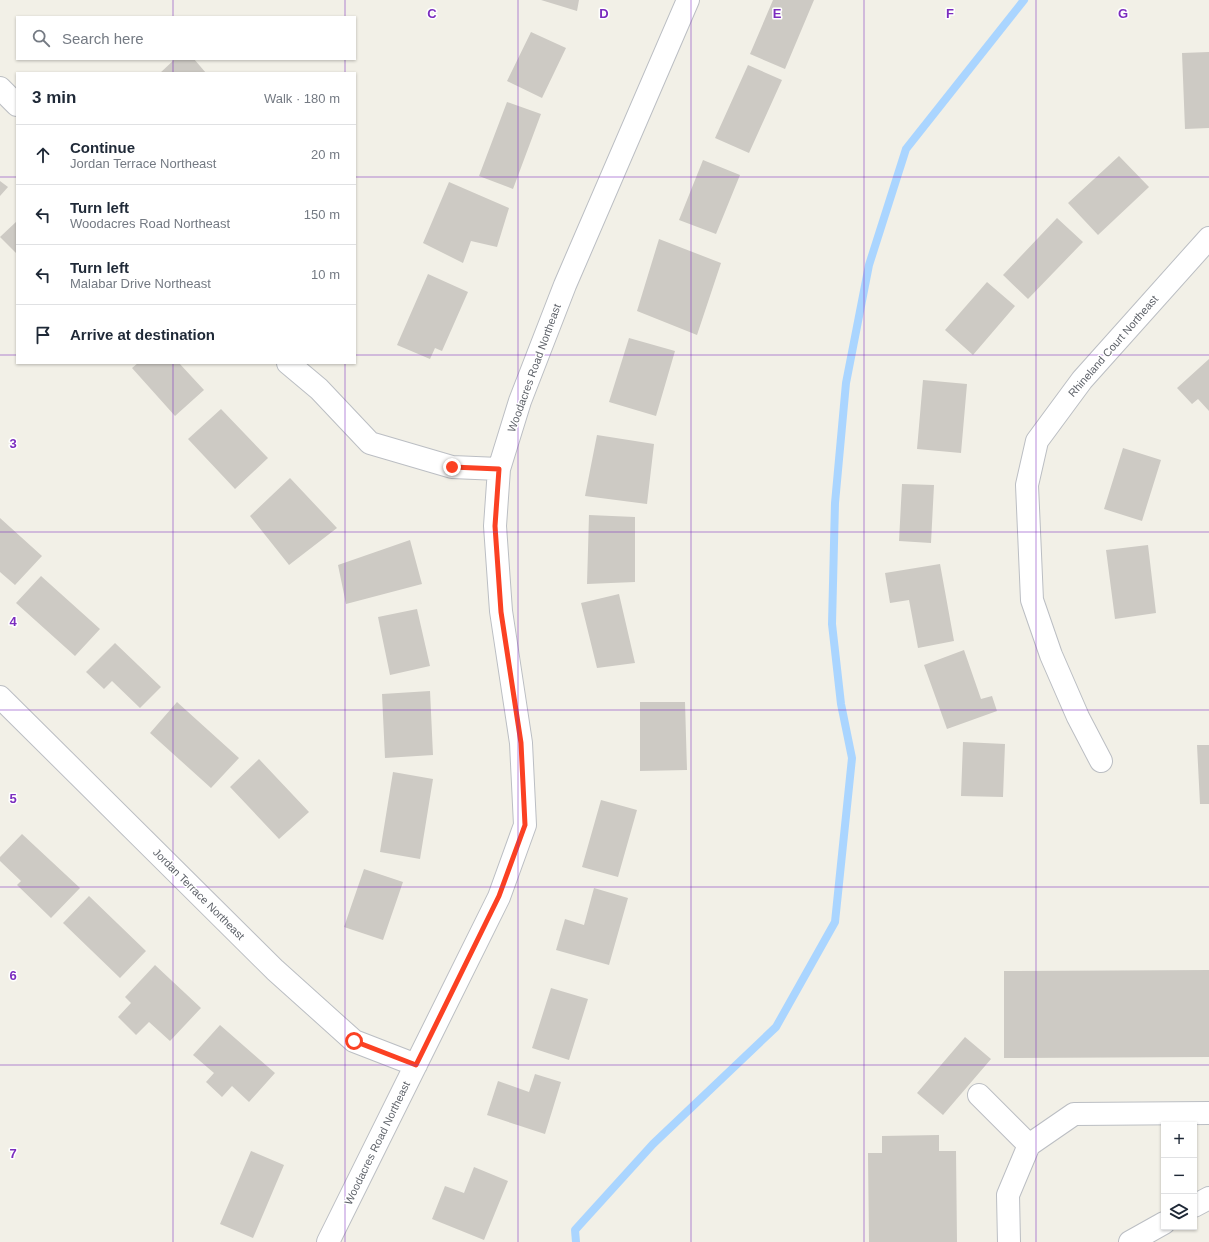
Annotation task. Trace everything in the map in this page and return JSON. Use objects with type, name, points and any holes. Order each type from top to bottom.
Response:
[{"type":"street","name":"Woodacres Road Northeast","points":[[328,1242],[499,896],[525,825],[521,743],[501,612],[495,526],[499,469],[520,402],[565,285],[688,0]]},
{"type":"street","points":[[0,88],[16,104]]},
{"type":"street","name":"Rhineland Court Northeast","points":[[1101,761],[1078,717],[1054,662],[1032,600],[1027,485],[1037,441],[1082,380],[1209,238]]},
{"type":"street","points":[[289,364],[319,389],[370,443],[452,467],[499,469]]},
{"type":"street","name":"Jordan Terrace Northeast","points":[[0,697],[275,970],[354,1041],[416,1065]]},
{"type":"street","points":[[979,1095],[1030,1145]]},
{"type":"street","points":[[1010,1242],[1008,1195],[1030,1145],[1074,1114],[1209,1113]]},
{"type":"street","points":[[1197,1204],[1209,1198]]},
{"type":"street","points":[[1130,1242],[1161,1225]]},
{"type":"building","points":[[541,0],[579,0],[577,11]]},
{"type":"building","points":[[773,0],[814,0],[785,69],[750,54]]},
{"type":"building","points":[[531,32],[566,48],[542,98],[507,81]]},
{"type":"building","points":[[1209,52],[1209,128],[1185,129],[1182,53]]},
{"type":"building","points":[[174,60],[195,60],[205,72],[161,72]]},
{"type":"building","points":[[748,65],[782,80],[749,153],[715,138]]},
{"type":"building","points":[[507,102],[541,114],[513,189],[479,176]]},
{"type":"building","points":[[1119,156],[1149,187],[1098,235],[1068,203]]},
{"type":"building","points":[[703,160],[740,175],[716,234],[679,220]]},
{"type":"building","points":[[0,181],[8,187],[0,196]]},
{"type":"building","points":[[449,182],[509,208],[497,247],[471,241],[463,263],[423,243]]},
{"type":"building","points":[[1057,218],[1083,242],[1028,299],[1003,275]]},
{"type":"building","points":[[16,222],[16,253],[0,237]]},
{"type":"building","points":[[659,239],[721,263],[697,335],[637,311]]},
{"type":"building","points":[[428,274],[468,292],[442,351],[435,348],[430,359],[397,345]]},
{"type":"building","points":[[987,282],[1015,306],[973,355],[945,330]]},
{"type":"building","points":[[629,338],[675,351],[656,416],[609,402]]},
{"type":"building","points":[[1209,359],[1209,411],[1198,399],[1192,404],[1177,388]]},
{"type":"building","points":[[137,364],[180,364],[204,390],[175,416],[132,368]]},
{"type":"building","points":[[923,380],[967,384],[961,453],[917,449]]},
{"type":"building","points":[[221,409],[268,458],[235,489],[188,439]]},
{"type":"building","points":[[597,435],[654,444],[647,504],[585,496]]},
{"type":"building","points":[[1123,448],[1161,460],[1142,521],[1104,509]]},
{"type":"building","points":[[290,478],[337,528],[289,565],[250,516]]},
{"type":"building","points":[[902,484],[934,485],[931,543],[899,541]]},
{"type":"building","points":[[589,515],[635,517],[635,582],[587,584]]},
{"type":"building","points":[[0,518],[42,556],[15,585],[0,572]]},
{"type":"building","points":[[410,540],[422,584],[346,604],[338,565]]},
{"type":"building","points":[[1148,545],[1156,613],[1115,619],[1106,550]]},
{"type":"building","points":[[940,564],[954,641],[918,648],[909,600],[890,603],[885,573]]},
{"type":"building","points":[[41,576],[100,629],[75,656],[16,603]]},
{"type":"building","points":[[619,594],[635,663],[597,668],[581,603]]},
{"type":"building","points":[[417,609],[430,666],[390,675],[378,617]]},
{"type":"building","points":[[115,643],[161,687],[140,708],[112,681],[104,689],[86,672]]},
{"type":"building","points":[[964,650],[981,699],[992,696],[997,711],[947,729],[924,665]]},
{"type":"building","points":[[430,691],[433,755],[385,758],[382,694]]},
{"type":"building","points":[[177,702],[239,758],[211,788],[150,733]]},
{"type":"building","points":[[640,702],[685,702],[687,770],[640,771]]},
{"type":"building","points":[[963,742],[1005,744],[1003,797],[961,796]]},
{"type":"building","points":[[1197,745],[1209,745],[1209,804],[1200,804]]},
{"type":"building","points":[[259,759],[309,812],[279,839],[230,787]]},
{"type":"building","points":[[393,772],[433,779],[420,859],[380,852]]},
{"type":"building","points":[[601,800],[637,810],[618,877],[582,867]]},
{"type":"building","points":[[22,834],[80,888],[51,918],[17,885],[21,881],[0,861],[0,857]]},
{"type":"building","points":[[364,869],[403,882],[383,940],[344,927]]},
{"type":"building","points":[[594,888],[628,898],[609,965],[556,950],[565,919],[584,925]]},
{"type":"building","points":[[89,896],[146,951],[120,978],[63,923]]},
{"type":"building","points":[[155,965],[201,1008],[170,1041],[149,1022],[136,1035],[118,1017],[131,1003],[125,997]]},
{"type":"building","points":[[1209,970],[1209,1057],[1004,1058],[1004,971]]},
{"type":"building","points":[[551,988],[588,999],[569,1060],[532,1048]]},
{"type":"building","points":[[220,1025],[275,1073],[249,1102],[232,1086],[222,1097],[206,1082],[214,1073],[193,1055]]},
{"type":"building","points":[[965,1037],[991,1059],[943,1115],[917,1093]]},
{"type":"building","points":[[535,1074],[561,1082],[545,1134],[487,1115],[498,1081],[529,1092]]},
{"type":"building","points":[[939,1135],[939,1151],[956,1151],[957,1242],[869,1242],[868,1153],[882,1153],[882,1136]]},
{"type":"building","points":[[251,1151],[284,1165],[253,1238],[220,1224]]},
{"type":"building","points":[[474,1167],[508,1181],[484,1240],[432,1219],[445,1186],[464,1193]]},
{"type":"waterway","points":[[576,1242],[575,1230],[653,1144],[776,1027],[835,922],[852,758],[841,704],[832,624],[835,503],[846,383],[869,265],[906,149],[1024,0]]},
{"type":"route","points":[[354,1041],[416,1065],[499,896],[525,825],[521,743],[501,612],[495,526],[499,469],[452,467]]}]
